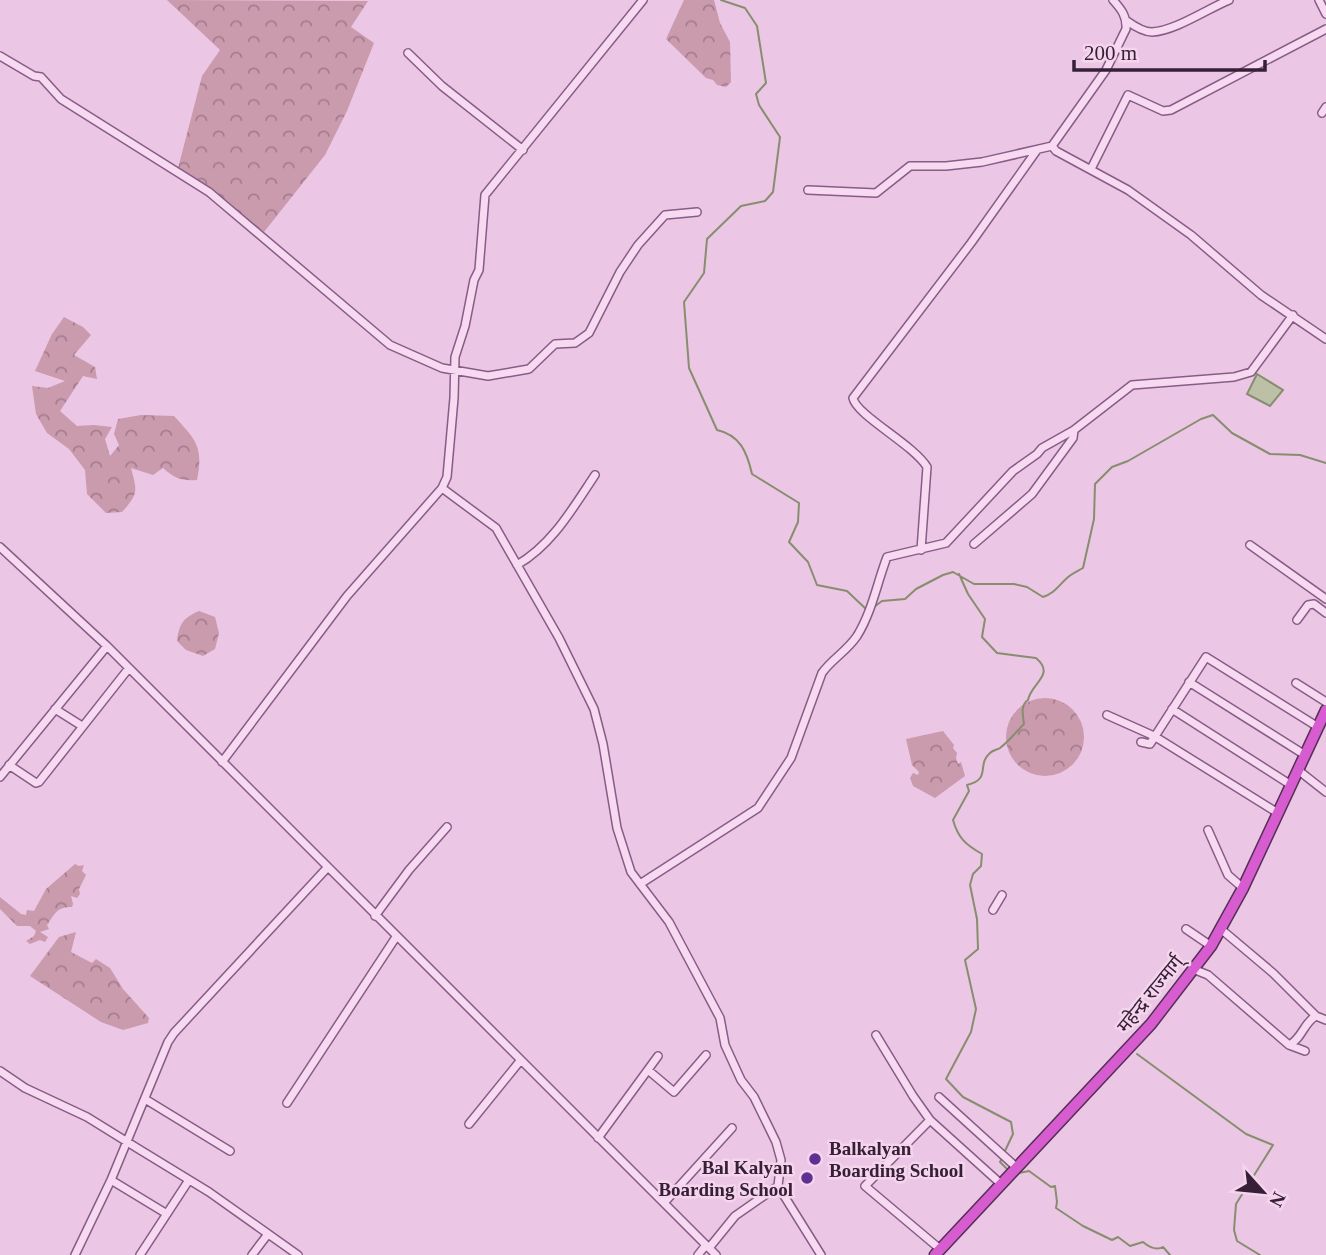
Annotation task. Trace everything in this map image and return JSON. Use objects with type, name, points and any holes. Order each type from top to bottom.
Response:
[{"type":"highway","name":"महेन्द्र राज्मार्ग्","points":[[938,1252],[1151,1024],[1211,946],[1243,888],[1326,710]]},
{"type":"street","points":[[222,762],[347,596],[442,488],[447,477],[455,357],[466,326],[474,280],[479,270],[485,195],[643,0]]},
{"type":"street","points":[[808,190],[876,193],[910,166],[982,162],[1052,146],[1106,70],[1126,29],[1127,21],[1123,11],[1113,0]]},
{"type":"street","points":[[1127,21],[1150,32],[1167,29],[1229,0]]},
{"type":"street","points":[[1319,0],[1326,15]]},
{"type":"street","points":[[1091,169],[1128,95],[1163,111],[1171,110],[1326,29]]},
{"type":"street","points":[[408,54],[442,86],[523,150]]},
{"type":"street","points":[[0,56],[34,76],[41,77],[61,100],[209,192],[390,345],[454,372],[488,376],[529,369],[555,344],[575,343],[589,333],[620,272],[664,215],[697,212]]},
{"type":"street","points":[[1052,146],[1056,151],[1128,190],[1168,218],[1261,295],[1326,339]]},
{"type":"street","points":[[921,550],[927,467],[922,459],[900,440],[856,408],[853,398],[971,243],[1037,150]]},
{"type":"street","points":[[640,884],[758,808],[792,758],[822,673],[850,644],[866,620],[887,557],[946,544],[1013,471],[1042,448],[1074,430],[1136,383],[1234,377],[1251,372],[1293,315]]},
{"type":"street","points":[[974,544],[1032,494],[1073,438],[1074,430]]},
{"type":"street","points":[[517,565],[530,558],[549,540],[595,475]]},
{"type":"street","points":[[442,488],[496,528],[559,638],[594,709],[603,744],[617,828],[631,872],[669,922],[720,1018],[725,1045],[741,1080],[754,1097],[776,1142],[781,1160],[779,1186],[821,1255]]},
{"type":"street","points":[[1250,545],[1326,599]]},
{"type":"street","points":[[0,547],[107,646],[716,1255]]},
{"type":"street","points":[[1297,620],[1308,605],[1314,604],[1326,613]]},
{"type":"street","points":[[0,777],[107,646]]},
{"type":"street","points":[[1141,742],[1150,744],[1206,657],[1318,727]]},
{"type":"street","points":[[9,765],[38,782],[129,668]]},
{"type":"street","points":[[1189,682],[1305,755]]},
{"type":"street","points":[[1296,683],[1326,702]]},
{"type":"street","points":[[55,709],[82,726]]},
{"type":"street","points":[[1172,709],[1291,785]]},
{"type":"street","points":[[1107,715],[1154,736],[1278,813]]},
{"type":"street","points":[[1298,770],[1326,792]]},
{"type":"street","points":[[375,916],[409,870],[447,827]]},
{"type":"street","points":[[1208,830],[1228,875],[1243,888]]},
{"type":"street","points":[[75,1255],[111,1180],[174,1033],[327,868]]},
{"type":"street","points":[[993,910],[1002,895]]},
{"type":"street","points":[[1186,929],[1211,946]]},
{"type":"street","points":[[1222,930],[1273,973],[1316,1016],[1326,1020]]},
{"type":"street","points":[[287,1103],[396,937]]},
{"type":"street","points":[[1193,969],[1208,975],[1289,1045],[1305,1051]]},
{"type":"street","points":[[1289,1045],[1294,1043],[1311,1018],[1316,1016]]},
{"type":"street","points":[[876,1035],[930,1120],[1001,1184]]},
{"type":"street","points":[[648,1070],[674,1092],[706,1055]]},
{"type":"street","points":[[598,1138],[658,1056]]},
{"type":"street","points":[[469,1124],[520,1060]]},
{"type":"street","points":[[0,1070],[25,1088],[87,1118],[189,1180],[298,1255]]},
{"type":"street","points":[[939,1097],[1016,1167]]},
{"type":"street","points":[[145,1099],[230,1151]]},
{"type":"street","points":[[930,1120],[865,1186],[938,1252]]},
{"type":"street","points":[[664,1203],[732,1128]]},
{"type":"street","points":[[111,1180],[167,1214]]},
{"type":"street","points":[[140,1255],[189,1180]]},
{"type":"street","points":[[698,1255],[735,1216],[779,1186]]},
{"type":"street","points":[[252,1255],[268,1234]]},
{"type":"green space","points":[[167,0],[368,1],[351,27],[374,43],[347,111],[325,155],[264,232],[177,172],[202,76],[220,50]]},
{"type":"green space","points":[[684,0],[714,0],[720,23],[730,42],[731,82],[726,87],[706,78],[666,39]]},
{"type":"green space","points":[[64,317],[83,327],[91,335],[74,355],[95,367],[97,379],[83,376],[60,411],[77,426],[112,427],[105,439],[110,456],[119,445],[114,434],[118,419],[141,415],[174,416],[196,444],[199,459],[197,480],[178,478],[163,468],[153,475],[131,468],[135,482],[134,496],[122,512],[106,513],[87,494],[85,470],[69,449],[47,433],[36,414],[32,386],[48,388],[65,381],[35,371],[52,334]]},
{"type":"green space","points":[[199,611],[215,617],[219,633],[215,649],[203,656],[186,650],[177,641],[183,622]]},
{"type":"green space","points":[[1037,698],[1053,698],[1067,704],[1078,715],[1084,729],[1084,745],[1078,759],[1067,770],[1053,776],[1037,776],[1023,770],[1012,759],[1006,745],[1006,729],[1012,715],[1023,704]]},
{"type":"green space","points":[[943,731],[954,745],[958,764],[961,762],[965,776],[935,798],[913,786],[910,778],[913,773],[918,775],[919,772],[912,765],[906,739]]},
{"type":"green space","points":[[75,864],[84,865],[82,871],[86,875],[79,889],[80,894],[77,898],[71,896],[72,907],[56,912],[47,925],[49,929],[40,932],[48,937],[45,942],[40,940],[30,944],[26,941],[34,936],[36,931],[30,926],[17,926],[0,909],[0,897],[26,915],[27,910],[34,911],[46,889]]},
{"type":"green space","points":[[76,932],[71,952],[92,963],[96,959],[110,968],[123,989],[149,1018],[148,1023],[123,1030],[101,1022],[30,976],[59,937]]},
{"type":"shaded area","points":[[1257,374],[1283,390],[1270,406],[1247,394]]},
{"type":"waterway","points":[[721,0],[745,8],[757,26],[766,83],[756,94],[759,105],[780,137],[773,192],[765,201],[741,206],[707,239],[704,273],[684,302],[689,368],[717,430],[737,440],[748,459],[752,474],[799,503],[798,522],[789,542],[808,562],[817,585],[847,591],[867,610]]},
{"type":"waterway","points":[[874,607],[882,601],[905,599],[916,589],[953,572],[974,584],[1014,584],[1027,587],[1043,597],[1051,593],[1083,568],[1094,519],[1095,484],[1112,467],[1213,415],[1232,433],[1270,454],[1300,455],[1326,463]]},
{"type":"waterway","points":[[959,574],[968,594],[985,619],[982,637],[997,653],[1036,658],[1044,669],[1041,679],[1024,705],[1024,724],[986,758],[982,775],[967,785],[969,791],[953,820],[963,840],[982,854],[981,866],[973,874],[970,885],[977,919],[978,949],[965,960],[976,1009],[971,1032],[946,1079],[963,1097],[1011,1122],[1013,1134],[1004,1153]]},
{"type":"waterway","points":[[1137,1054],[1246,1134],[1273,1145],[1236,1204],[1234,1230],[1237,1241],[1260,1255]]},
{"type":"waterway","points":[[1002,1158],[1000,1162],[1008,1170]]},
{"type":"waterway","points":[[1019,1173],[1029,1171],[1051,1187],[1055,1186],[1056,1208],[1083,1226],[1112,1240],[1118,1237],[1130,1246],[1143,1242],[1153,1248],[1163,1247],[1170,1255]]},
{"type":"place","name":"Balkalyan Boarding School","points":[[815,1159]]},
{"type":"place","name":"Bal Kalyan Boarding School","points":[[807,1178]]}]
